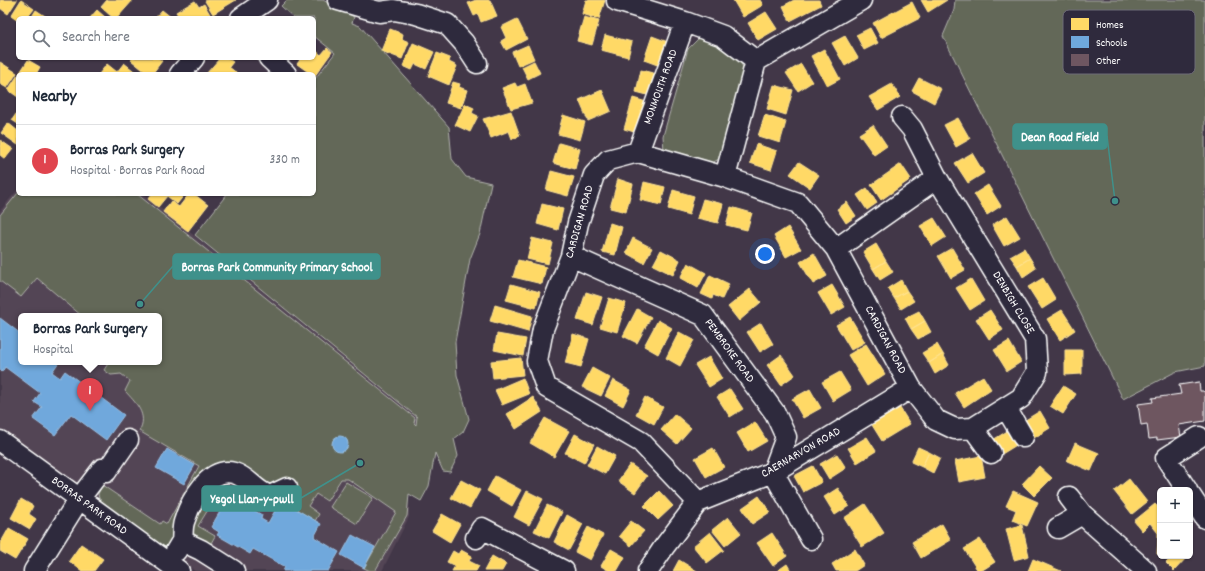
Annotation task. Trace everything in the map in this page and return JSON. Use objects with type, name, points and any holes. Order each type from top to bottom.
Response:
[{"type":"street","points":[[245,16],[267,0]]},
{"type":"street","points":[[338,0],[379,12],[394,10],[416,14],[447,24],[464,43],[477,64]]},
{"type":"street","points":[[725,177],[756,61],[862,0]]},
{"type":"street","points":[[617,4],[685,22],[723,36],[756,61]]},
{"type":"street","name":"MONMOUTH ROAD","points":[[638,152],[685,22]]},
{"type":"street","points":[[182,72],[192,60]]},
{"type":"street","points":[[271,60],[284,72]]},
{"type":"street","name":"DENBIGH CLOSE","points":[[913,122],[937,178],[1035,339],[1037,372],[1021,398],[973,428]]},
{"type":"street","name":"CARDIGAN ROAD","points":[[698,502],[642,442],[546,387],[537,361],[543,329],[571,256],[578,223],[594,175],[608,160],[638,152],[725,177],[798,203],[836,249],[911,388]]},
{"type":"street","points":[[836,249],[937,178]]},
{"type":"street","name":"PEMBROKE ROAD","points":[[571,256],[703,315],[775,413],[786,436],[773,472]]},
{"type":"street","points":[[911,388],[936,420],[955,429],[973,428],[991,454]]},
{"type":"street","name":"CAERNARVON ROAD","points":[[698,502],[773,472],[911,388]]},
{"type":"street","points":[[1006,408],[1023,437]]},
{"type":"street","points":[[1185,487],[1166,458],[1199,437]]},
{"type":"street","points":[[34,571],[79,499],[102,470],[106,472],[128,440]]},
{"type":"street","name":"BORRAS PARK ROAD","points":[[0,441],[174,567]]},
{"type":"street","points":[[174,567],[182,541],[184,522],[195,499],[208,480],[216,474],[227,472],[240,475],[270,496],[287,488]]},
{"type":"street","points":[[773,472],[812,539]]},
{"type":"street","points":[[1069,497],[1082,514],[1146,571]]},
{"type":"street","points":[[1193,500],[1205,518]]},
{"type":"street","points":[[648,571],[698,502]]},
{"type":"street","points":[[1058,528],[1082,514]]},
{"type":"street","points":[[482,527],[564,571]]},
{"type":"street","points":[[182,541],[201,550],[234,571]]},
{"type":"shaded area","points":[[16,191],[16,196],[145,196],[417,417],[409,486],[409,517],[382,571],[195,571],[0,434],[0,211]]},
{"type":"green space","points":[[287,0],[323,0],[354,17],[352,23],[360,26],[449,127],[452,159],[466,177],[491,183],[480,234],[470,259],[455,342],[457,375],[469,419],[463,432],[454,439],[458,456],[450,472],[443,471],[435,453],[429,486],[421,501],[409,494],[407,516],[375,571],[370,571],[364,568],[396,512],[348,479],[341,479],[327,501],[316,494],[308,506],[319,514],[315,521],[285,503],[295,484],[273,489],[233,469],[198,526],[215,536],[210,545],[179,523],[172,548],[162,546],[99,499],[98,494],[102,485],[160,524],[162,521],[167,524],[199,466],[139,431],[142,425],[142,414],[140,409],[125,391],[130,381],[121,374],[111,375],[104,370],[107,365],[162,365],[162,313],[78,313],[37,278],[21,297],[0,281],[0,215],[16,195],[139,196],[415,418],[414,423],[416,425],[417,417],[195,235],[225,196],[316,196],[316,77],[335,53],[316,38],[316,16],[292,16],[281,6]]},
{"type":"green space","points":[[955,0],[1205,0],[1205,366],[1175,372],[1123,399],[943,36],[954,10]]},
{"type":"green space","points":[[699,38],[720,42],[739,56],[746,77],[721,158],[706,166],[664,151],[663,136],[688,49]]},
{"type":"green space","points":[[346,482],[373,498],[357,524],[330,507]]},
{"type":"building: Homes","points":[[0,0],[17,0],[8,14],[0,8]]},
{"type":"building: Homes","points":[[21,0],[34,9],[29,16],[16,16],[16,20],[11,16]]},
{"type":"building: Homes","points":[[107,0],[133,0],[119,16],[111,16],[101,7]]},
{"type":"building: Homes","points":[[236,0],[213,14],[205,1]]},
{"type":"building: Homes","points":[[476,0],[490,0],[497,16],[481,22],[478,14],[474,16],[468,3]]},
{"type":"building: Homes","points":[[586,0],[605,0],[599,19],[582,14]]},
{"type":"building: Homes","points":[[733,0],[760,0],[763,5],[743,17]]},
{"type":"building: Homes","points":[[794,0],[819,0],[821,5],[790,21],[783,6]]},
{"type":"building: Homes","points":[[921,0],[947,0],[928,12]]},
{"type":"building: Homes","points":[[195,1],[199,7],[204,4],[211,16],[179,16],[176,12]]},
{"type":"building: Homes","points":[[912,2],[920,18],[881,38],[873,23]]},
{"type":"building: Homes","points":[[36,10],[45,16],[32,16]]},
{"type":"building: Homes","points":[[97,10],[104,16],[92,16]]},
{"type":"building: Homes","points":[[162,10],[170,16],[157,16]]},
{"type":"building: Homes","points":[[766,12],[777,29],[758,40],[748,23]]},
{"type":"building: Homes","points":[[584,17],[599,21],[592,45],[577,41]]},
{"type":"building: Homes","points":[[517,19],[527,39],[506,50],[501,41],[506,38],[501,27]]},
{"type":"building: Homes","points":[[870,28],[878,43],[864,50],[856,35]]},
{"type":"building: Homes","points":[[390,29],[403,34],[402,39],[409,42],[402,59],[381,51]]},
{"type":"building: Homes","points":[[605,35],[632,42],[628,57],[601,50]]},
{"type":"building: Homes","points":[[652,36],[668,42],[660,66],[644,60]]},
{"type":"building: Homes","points":[[845,36],[858,58],[845,66],[832,43]]},
{"type":"building: Homes","points":[[413,43],[434,52],[426,69],[415,64],[412,70],[403,66]]},
{"type":"building: Homes","points":[[528,45],[534,59],[518,66],[512,52]]},
{"type":"building: Homes","points":[[327,48],[332,52],[316,74],[316,72],[308,72],[297,64],[300,60],[316,60],[316,51],[321,55]]},
{"type":"building: Homes","points":[[824,49],[840,79],[827,86],[811,56]]},
{"type":"building: Homes","points":[[437,53],[450,58],[449,62],[457,66],[449,85],[428,76]]},
{"type":"building: Homes","points":[[28,60],[40,67],[37,72],[20,72]]},
{"type":"building: Homes","points":[[131,60],[162,61],[154,72],[146,72]]},
{"type":"building: Homes","points":[[218,60],[230,60],[233,62],[229,67],[235,72],[208,72]]},
{"type":"building: Homes","points":[[534,61],[540,73],[528,79],[522,67]]},
{"type":"building: Homes","points":[[0,62],[16,72],[16,74],[7,88],[0,84]]},
{"type":"building: Homes","points":[[124,63],[135,72],[117,72]]},
{"type":"building: Homes","points":[[107,64],[117,72],[101,72]]},
{"type":"building: Homes","points":[[801,64],[812,82],[798,91],[786,73]]},
{"type":"building: Homes","points":[[641,70],[657,74],[651,96],[636,92]]},
{"type":"building: Homes","points":[[16,78],[16,96],[8,90]]},
{"type":"building: Homes","points":[[919,78],[941,89],[934,103],[912,91]]},
{"type":"building: Homes","points":[[453,82],[460,84],[459,87],[467,90],[461,108],[446,103]]},
{"type":"building: Homes","points":[[515,83],[517,87],[525,84],[532,103],[511,109],[502,88]]},
{"type":"building: Homes","points":[[892,84],[900,97],[878,110],[869,97]]},
{"type":"building: Homes","points":[[774,85],[793,90],[786,115],[767,109]]},
{"type":"building: Homes","points":[[602,90],[611,111],[588,121],[579,100]]},
{"type":"building: Homes","points":[[633,98],[650,103],[641,134],[624,129]]},
{"type":"building: Homes","points":[[465,104],[474,108],[472,113],[478,116],[470,132],[455,125]]},
{"type":"building: Homes","points":[[511,111],[520,136],[512,139],[509,131],[491,138],[483,119]]},
{"type":"building: Homes","points":[[16,114],[16,123],[12,120]]},
{"type":"building: Homes","points":[[563,115],[585,122],[580,140],[558,134]]},
{"type":"building: Homes","points":[[765,115],[786,122],[780,143],[758,136]]},
{"type":"building: Homes","points":[[958,118],[970,139],[956,147],[944,125]]},
{"type":"building: Homes","points":[[8,123],[16,129],[16,144],[1,133]]},
{"type":"building: Homes","points":[[873,125],[887,146],[874,155],[859,134]]},
{"type":"building: Homes","points":[[0,140],[13,149],[5,159],[0,155]]},
{"type":"building: Homes","points":[[559,143],[580,149],[575,169],[553,163]]},
{"type":"building: Homes","points":[[756,144],[777,151],[771,170],[750,163]]},
{"type":"building: Homes","points":[[972,153],[984,173],[968,183],[955,163]]},
{"type":"building: Homes","points":[[799,162],[819,175],[810,188],[790,174]]},
{"type":"building: Homes","points":[[901,164],[911,179],[881,200],[871,185]]},
{"type":"building: Homes","points":[[551,171],[574,177],[568,196],[546,190]]},
{"type":"building: Homes","points":[[618,179],[633,184],[626,212],[610,208]]},
{"type":"building: Homes","points":[[644,182],[665,187],[661,205],[640,200]]},
{"type":"building: Homes","points":[[988,185],[1001,206],[987,215],[974,194]]},
{"type":"building: Homes","points":[[867,188],[877,203],[867,210],[857,195]]},
{"type":"building: Homes","points":[[673,190],[694,196],[689,215],[668,209]]},
{"type":"building: Homes","points":[[150,196],[167,196],[158,207],[148,199]]},
{"type":"building: Homes","points":[[167,196],[183,196],[177,204]]},
{"type":"building: Homes","points":[[187,196],[197,196],[208,205],[188,231],[163,212],[171,201],[179,207]]},
{"type":"building: Homes","points":[[703,199],[723,204],[718,223],[697,218]]},
{"type":"building: Homes","points":[[847,202],[856,216],[846,223],[837,209]]},
{"type":"building: Homes","points":[[542,204],[563,209],[558,230],[537,224]]},
{"type":"building: Homes","points":[[731,207],[752,213],[747,230],[726,225]]},
{"type":"building: Homes","points":[[1007,216],[1020,237],[1004,246],[992,225]]},
{"type":"building: Homes","points":[[934,218],[946,237],[932,246],[920,226]]},
{"type":"building: Homes","points":[[610,223],[622,227],[615,255],[602,252]]},
{"type":"building: Homes","points":[[788,227],[801,249],[786,257],[774,236]]},
{"type":"building: Homes","points":[[532,238],[553,243],[548,264],[527,259]]},
{"type":"building: Homes","points":[[633,238],[652,248],[644,263],[626,253]]},
{"type":"building: Homes","points":[[876,244],[886,261],[873,269],[863,252]]},
{"type":"building: Homes","points":[[952,248],[965,270],[951,278],[938,256]]},
{"type":"building: Homes","points":[[1024,248],[1030,258],[1017,266],[1010,256]]},
{"type":"building: Homes","points":[[661,250],[680,260],[673,275],[653,265]]},
{"type":"building: Homes","points":[[814,253],[827,276],[813,284],[800,262]]},
{"type":"building: Homes","points":[[1030,258],[1036,268],[1023,277],[1017,266]]},
{"type":"building: Homes","points":[[518,260],[546,267],[542,284],[513,277]]},
{"type":"building: Homes","points":[[886,261],[893,272],[880,280],[873,269]]},
{"type":"building: Homes","points":[[688,263],[706,273],[698,288],[680,278]]},
{"type":"building: Homes","points":[[710,275],[729,284],[722,299],[713,295],[712,299],[701,294]]},
{"type":"building: Homes","points":[[1043,278],[1056,300],[1042,309],[1028,287]]},
{"type":"building: Homes","points":[[971,279],[984,301],[970,310],[956,288]]},
{"type":"building: Homes","points":[[901,280],[907,291],[894,298],[888,288]]},
{"type":"building: Homes","points":[[511,284],[540,292],[536,308],[506,300]]},
{"type":"building: Homes","points":[[832,285],[845,307],[831,315],[818,293]]},
{"type":"building: Homes","points":[[750,289],[761,302],[739,321],[728,307]]},
{"type":"building: Homes","points":[[907,291],[914,301],[901,309],[894,298]]},
{"type":"building: Homes","points":[[586,292],[602,297],[593,325],[577,320]]},
{"type":"building: Homes","points":[[609,298],[626,303],[617,332],[600,327]]},
{"type":"building: Homes","points":[[495,305],[532,316],[528,332],[490,321]]},
{"type":"building: Homes","points":[[637,309],[651,317],[637,343],[623,336]]},
{"type":"building: Homes","points":[[990,310],[1003,330],[989,339],[976,319]]},
{"type":"building: Homes","points":[[1062,310],[1075,330],[1060,340],[1047,319]]},
{"type":"building: Homes","points":[[919,311],[925,321],[911,329],[905,318]]},
{"type":"building: Homes","points":[[850,317],[865,342],[851,350],[836,325]]},
{"type":"building: Homes","points":[[658,320],[672,328],[658,354],[644,346]]},
{"type":"building: Homes","points":[[925,321],[931,332],[918,339],[911,329]]},
{"type":"building: Homes","points":[[761,323],[773,344],[760,352],[747,332]]},
{"type":"building: Homes","points":[[679,332],[694,340],[680,366],[666,358]]},
{"type":"building: Homes","points":[[497,334],[526,339],[523,356],[494,350]]},
{"type":"building: Homes","points":[[573,334],[589,339],[581,367],[565,363]]},
{"type":"building: Homes","points":[[1009,341],[1021,362],[1007,371],[994,350]]},
{"type":"building: Homes","points":[[866,344],[885,374],[867,386],[848,355]]},
{"type":"building: Homes","points":[[937,344],[943,354],[929,363],[922,353]]},
{"type":"building: Homes","points":[[1065,350],[1082,350],[1082,374],[1065,375]]},
{"type":"building: Homes","points":[[943,354],[949,365],[935,374],[929,363]]},
{"type":"building: Homes","points":[[781,355],[795,375],[781,385],[767,365]]},
{"type":"building: Homes","points":[[709,357],[722,379],[709,387],[695,365]]},
{"type":"building: Homes","points":[[521,358],[523,375],[493,378],[491,361]]},
{"type":"building: Homes","points":[[592,368],[610,378],[601,396],[582,387]]},
{"type":"building: Homes","points":[[840,372],[851,390],[833,401],[822,382]]},
{"type":"building: Homes","points":[[983,376],[991,389],[964,407],[955,393]]},
{"type":"building: Homes","points":[[523,378],[529,394],[502,405],[495,390]]},
{"type":"building: Homes","points":[[613,380],[631,390],[623,406],[605,396]]},
{"type":"building: Homes","points":[[1063,386],[1076,394],[1063,414],[1050,406]]},
{"type":"building: Homes","points":[[730,389],[743,409],[730,417],[717,397]]},
{"type":"building: Homes","points":[[810,389],[821,408],[803,418],[792,399]]},
{"type":"building: Homes","points":[[533,397],[542,412],[516,429],[507,414]]},
{"type":"building: Homes","points":[[645,397],[663,407],[654,424],[636,414]]},
{"type":"building: Homes","points":[[900,408],[910,424],[882,441],[872,425]]},
{"type":"building: Homes","points":[[1040,411],[1050,428],[1029,441],[1019,424]]},
{"type":"building: Homes","points":[[675,414],[691,428],[677,444],[661,430]]},
{"type":"building: Homes","points":[[545,418],[569,431],[554,457],[530,443]]},
{"type":"building: Homes","points":[[755,422],[767,441],[748,452],[737,433]]},
{"type":"building: Homes","points":[[1009,430],[1018,444],[997,457],[988,443]]},
{"type":"building: Homes","points":[[575,434],[594,444],[584,463],[565,453]]},
{"type":"building: Homes","points":[[867,437],[876,451],[857,463],[848,448]]},
{"type":"building: Homes","points":[[1075,443],[1099,453],[1091,471],[1067,461]]},
{"type":"building: Homes","points":[[597,446],[615,456],[605,474],[587,465]]},
{"type":"building: Homes","points":[[918,447],[929,452],[922,467],[911,462]]},
{"type":"building: Homes","points":[[713,448],[724,467],[706,477],[695,458]]},
{"type":"building: Homes","points":[[929,452],[940,458],[933,473],[922,467]]},
{"type":"building: Homes","points":[[837,454],[846,468],[829,479],[820,464]]},
{"type":"building: Homes","points":[[981,456],[985,477],[959,482],[955,461]]},
{"type":"building: Homes","points":[[630,464],[647,476],[635,493],[618,481]]},
{"type":"building: Homes","points":[[813,466],[822,482],[803,492],[794,476]]},
{"type":"building: Homes","points":[[1039,466],[1052,478],[1034,496],[1022,484]]},
{"type":"building: Homes","points":[[495,476],[521,490],[512,506],[487,491]]},
{"type":"building: Homes","points":[[1129,479],[1147,502],[1132,514],[1114,491]]},
{"type":"building: Homes","points":[[461,480],[480,490],[470,508],[451,498]]},
{"type":"building: Homes","points":[[838,488],[849,506],[835,515],[824,497]]},
{"type":"building: Homes","points":[[527,491],[543,499],[529,525],[514,517]]},
{"type":"building: Homes","points":[[659,491],[673,506],[658,520],[644,506]]},
{"type":"building: Homes","points":[[1013,491],[1038,502],[1027,526],[1012,520],[1016,510],[1006,506]]},
{"type":"building: Homes","points":[[759,496],[770,512],[752,524],[742,508]]},
{"type":"building: Homes","points":[[21,499],[33,506],[29,514],[36,519],[30,529],[11,518]]},
{"type":"building: Homes","points":[[865,504],[884,533],[862,547],[844,518]]},
{"type":"building: Homes","points":[[1155,504],[1157,506],[1157,532],[1150,523],[1142,531],[1134,521]]},
{"type":"building: Homes","points":[[547,505],[562,512],[549,538],[534,531]]},
{"type":"building: Homes","points":[[442,514],[460,524],[450,542],[432,531]]},
{"type":"building: Homes","points":[[567,515],[583,524],[569,550],[554,542]]},
{"type":"building: Homes","points":[[728,517],[741,533],[725,546],[712,530]]},
{"type":"building: Homes","points":[[631,521],[644,531],[631,546],[619,536]]},
{"type":"building: Homes","points":[[942,524],[951,540],[921,558],[912,542]]},
{"type":"building: Homes","points":[[1022,525],[1029,556],[1014,560],[1006,529]]},
{"type":"building: Homes","points":[[588,527],[603,535],[590,560],[575,552]]},
{"type":"building: Homes","points":[[9,528],[28,539],[15,560],[0,551],[0,544]]},
{"type":"building: Homes","points":[[710,532],[724,550],[707,563],[693,546]]},
{"type":"building: Homes","points":[[772,533],[787,556],[773,566],[757,543]]},
{"type":"building: Homes","points":[[980,539],[995,562],[981,571],[978,571],[964,549]]},
{"type":"building: Homes","points":[[81,544],[103,559],[94,571],[82,571],[69,561]]},
{"type":"building: Homes","points":[[611,549],[625,557],[617,571],[609,571],[601,566]]},
{"type":"building: Homes","points":[[855,549],[864,565],[855,571],[836,571],[832,564]]},
{"type":"building: Homes","points":[[461,550],[472,556],[469,561],[479,566],[476,571],[452,571],[455,566],[447,562],[453,551],[458,554]]},
{"type":"building: Homes","points":[[492,556],[506,564],[502,571],[484,571]]},
{"type":"building: Homes","points":[[1033,559],[1061,571],[1028,571]]},
{"type":"building: Homes","points":[[1170,559],[1185,559],[1174,571],[1166,563]]},
{"type":"building: Homes","points":[[679,560],[697,571],[673,571]]},
{"type":"building: Homes","points":[[787,564],[791,571],[777,571]]},
{"type":"building: Schools","points":[[0,318],[18,332],[18,365],[57,365],[52,372],[60,378],[65,371],[124,415],[106,440],[71,414],[55,435],[33,419],[42,407],[34,402],[40,393],[5,367],[2,372],[0,370]]},
{"type":"building: Schools","points":[[340,436],[347,441],[348,444],[343,451],[340,452],[333,447],[332,444],[337,437]]},
{"type":"building: Schools","points":[[167,449],[195,465],[184,484],[156,468]]},
{"type":"building: Schools","points":[[229,496],[262,515],[261,519],[268,523],[281,500],[321,524],[314,537],[339,552],[328,571],[283,571],[285,567],[253,549],[250,554],[217,535],[219,532],[211,527]]},
{"type":"building: Schools","points":[[352,535],[375,547],[364,568],[341,555]]},
{"type":"building: Other","points":[[1199,382],[1200,391],[1205,393],[1205,421],[1179,425],[1181,437],[1157,440],[1157,438],[1149,439],[1147,424],[1141,425],[1138,404],[1153,402],[1152,398],[1181,394],[1179,385]]},
{"type":"place","name":"Dean Road Field","points":[[1115,201]]},
{"type":"place","name":"Borras Park Community Primary School","points":[[140,304]]},
{"type":"place","name":"Borras Park Surgery","points":[[90,411]]},
{"type":"place","name":"Ysgol Llan-y-pwll","points":[[360,463]]}]
